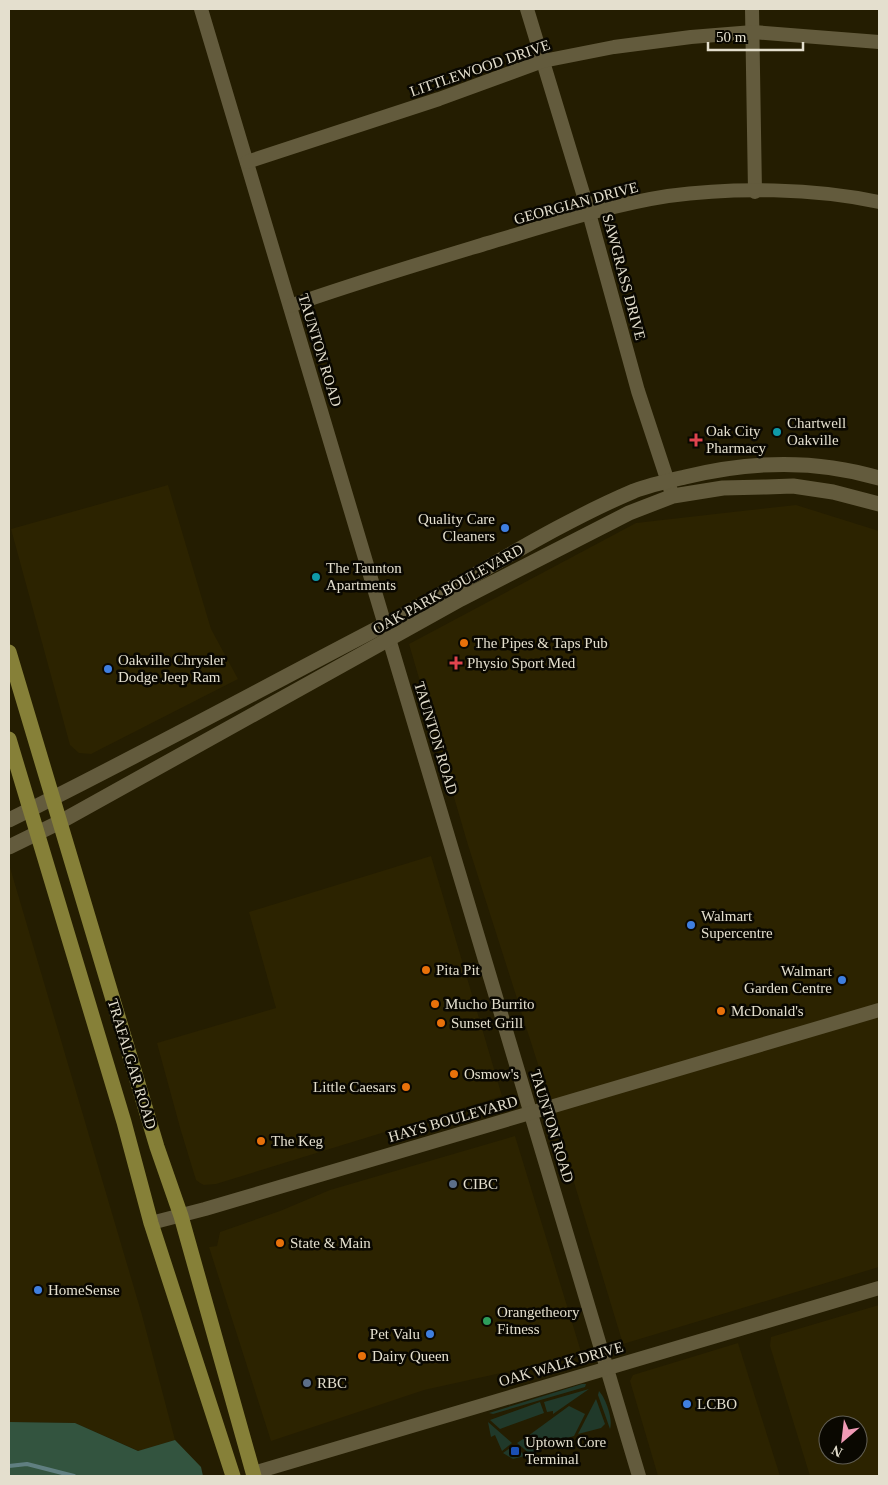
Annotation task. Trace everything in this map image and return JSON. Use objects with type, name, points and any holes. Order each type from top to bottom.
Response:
[{"type":"main road","name":"TRAFALGAR ROAD","points":[[9,652],[41,804],[181,1216],[253,1475]]},
{"type":"main road","name":"TRAFALGAR ROAD","points":[[9,739],[41,804],[151,1223],[234,1476]]},
{"type":"street","name":"TAUNTON ROAD","points":[[201,9],[639,1476]]},
{"type":"street","name":"SAWGRASS DRIVE","points":[[527,9],[589,214],[638,391],[673,496]]},
{"type":"street","points":[[752,9],[755,192]]},
{"type":"street","name":"LITTLEWOOD DRIVE","points":[[247,162],[420,105],[543,61],[614,47],[691,37],[753,32],[879,42]]},
{"type":"street","name":"GEORGIAN DRIVE","points":[[290,306],[368,278],[589,214],[667,196],[755,192],[802,193],[879,202]]},
{"type":"street","name":"OAK PARK BOULEVARD","points":[[9,820],[385,625],[552,531],[636,490],[709,471],[758,464],[788,463],[839,467],[879,478]]},
{"type":"street","name":"OAK PARK BOULEVARD","points":[[9,846],[48,827],[462,599],[629,512],[673,496],[723,488],[792,486],[833,492],[879,504]]},
{"type":"street","name":"HAYS BOULEVARD","points":[[151,1223],[181,1216],[879,1010]]},
{"type":"street","name":"OAK WALK DRIVE","points":[[253,1475],[879,1288]]},
{"type":"shaded area","points":[[168,485],[211,629],[238,679],[91,754],[79,753],[70,745],[11,529]]},
{"type":"shaded area","points":[[796,505],[879,531],[879,1267],[623,1344],[543,1080],[468,845],[409,644],[636,523]]},
{"type":"shaded area","points":[[431,856],[502,1096],[216,1184],[204,1185],[200,1183],[196,1180],[157,1043],[276,1008],[249,912]]},
{"type":"shaded area","points":[[9,864],[142,1315],[175,1440],[139,1451],[75,1423],[9,1422]]},
{"type":"shaded area","points":[[515,1136],[582,1355],[424,1390],[271,1441],[209,1247],[217,1246],[220,1232],[280,1211],[330,1190]]},
{"type":"shaded area","points":[[879,1305],[879,1476],[810,1476],[770,1346],[771,1337]]},
{"type":"shaded area","points":[[738,1343],[780,1476],[658,1476],[630,1381],[633,1375]]},
{"type":"green space","points":[[586,1384],[585,1387],[493,1414],[489,1413]]},
{"type":"green space","points":[[589,1389],[553,1414],[553,1411],[547,1412],[544,1402]]},
{"type":"green space","points":[[599,1391],[608,1409],[611,1420],[610,1429],[598,1395]]},
{"type":"green space","points":[[596,1399],[605,1424],[601,1428],[578,1434]]},
{"type":"green space","points":[[540,1402],[544,1413],[500,1429],[490,1420]]},
{"type":"green space","points":[[569,1406],[585,1414],[574,1436],[540,1446],[528,1436]]},
{"type":"green space","points":[[9,1422],[75,1423],[138,1451],[175,1440],[201,1467],[203,1476],[9,1476]]},
{"type":"green space","points":[[488,1422],[512,1443],[502,1451],[495,1435],[491,1437]]},
{"type":"green space","points":[[526,1437],[541,1451],[530,1454],[517,1443]]},
{"type":"green space","points":[[514,1445],[525,1456],[513,1459],[503,1453]]},
{"type":"waterway","points":[[9,1466],[27,1464],[74,1476]]},
{"type":"place","name":"Chartwell Oakville","points":[[777,432]]},
{"type":"place","name":"Oak City Pharmacy","points":[[696,440]]},
{"type":"place","name":"Quality Care Cleaners","points":[[505,528]]},
{"type":"place","name":"The Taunton Apartments","points":[[316,577]]},
{"type":"place","name":"The Pipes & Taps Pub","points":[[464,643]]},
{"type":"place","name":"Physio Sport Med","points":[[456,663]]},
{"type":"place","name":"Oakville Chrysler Dodge Jeep Ram","points":[[108,669]]},
{"type":"place","name":"Walmart Supercentre","points":[[691,925]]},
{"type":"place","name":"Pita Pit","points":[[426,970]]},
{"type":"place","name":"Walmart Garden Centre","points":[[842,980]]},
{"type":"place","name":"Mucho Burrito","points":[[435,1004]]},
{"type":"place","name":"McDonald's","points":[[721,1011]]},
{"type":"place","name":"Sunset Grill","points":[[441,1023]]},
{"type":"place","name":"Osmow's","points":[[454,1074]]},
{"type":"place","name":"Little Caesars","points":[[406,1087]]},
{"type":"place","name":"The Keg","points":[[261,1141]]},
{"type":"place","name":"CIBC","points":[[453,1184]]},
{"type":"place","name":"State & Main","points":[[280,1243]]},
{"type":"place","name":"HomeSense","points":[[38,1290]]},
{"type":"place","name":"Orangetheory Fitness","points":[[487,1321]]},
{"type":"place","name":"Pet Valu","points":[[430,1334]]},
{"type":"place","name":"Dairy Queen","points":[[362,1356]]},
{"type":"place","name":"RBC","points":[[307,1383]]},
{"type":"place","name":"LCBO","points":[[687,1404]]},
{"type":"place","name":"Uptown Core Terminal","points":[[515,1451]]}]
